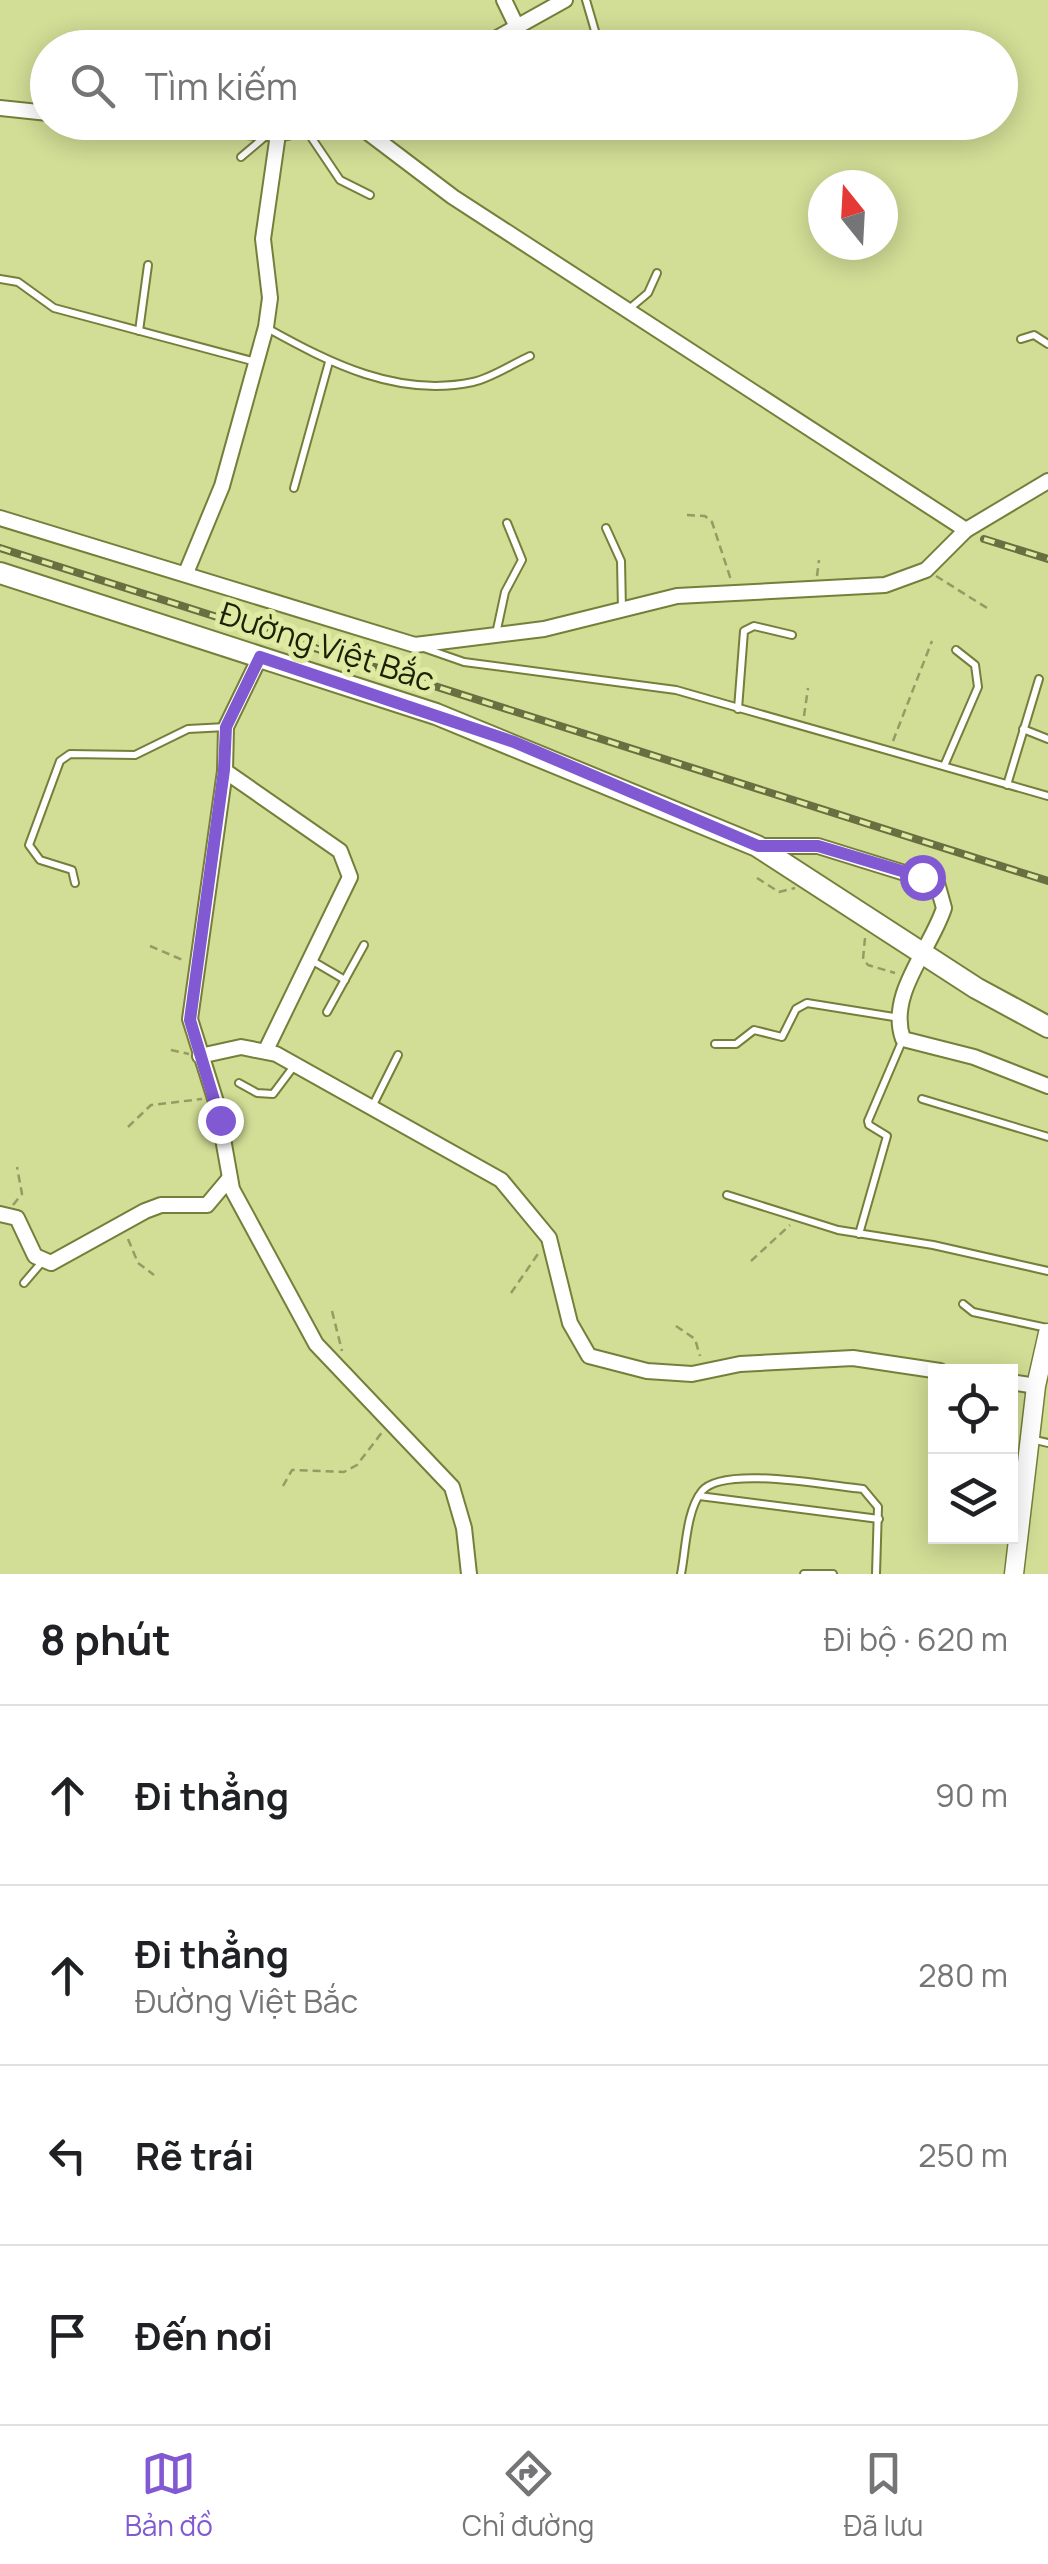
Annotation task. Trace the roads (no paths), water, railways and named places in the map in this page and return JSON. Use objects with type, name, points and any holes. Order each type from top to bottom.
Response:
[{"type":"main road","name":"Đường Việt Bắc","points":[[0,573],[514,742],[758,846],[923,954],[1048,1027]]},
{"type":"street","points":[[504,0],[517,27]]},
{"type":"street","points":[[511,30],[565,0]]},
{"type":"street","points":[[0,108],[30,110]]},
{"type":"street","points":[[186,573],[222,486],[266,327],[270,298],[264,238],[272,140]]},
{"type":"street","points":[[377,140],[453,198],[966,530]]},
{"type":"street","points":[[0,518],[415,645],[622,612],[677,596],[815,587],[870,588],[926,570],[966,530],[1048,481]]},
{"type":"street","points":[[260,657],[226,727],[224,770],[190,1020],[214,1098],[228,1180],[316,1344],[452,1488],[464,1528],[469,1574]]},
{"type":"street","points":[[224,770],[340,851],[350,867],[350,877],[266,1050]]},
{"type":"street","points":[[758,846],[818,846],[937,884],[944,908],[911,978],[900,1018],[903,1039],[974,1057],[1048,1086]]},
{"type":"street","points":[[200,1056],[234,1047],[266,1050],[501,1180],[549,1238],[570,1324],[589,1356],[648,1371],[700,1373],[740,1364],[853,1358],[928,1370]]},
{"type":"street","points":[[3,1214],[21,1222],[28,1245],[42,1262],[51,1263],[161,1205],[207,1205],[228,1180]]},
{"type":"street","points":[[1014,1574],[1039,1441],[1041,1408],[1036,1386],[1048,1330]]},
{"type":"street","points":[[1018,1383],[1036,1386]]},
{"type":"lane","points":[[586,0],[595,30]]},
{"type":"lane","points":[[241,158],[265,140]]},
{"type":"lane","points":[[314,140],[340,180],[370,194]]},
{"type":"lane","points":[[139,331],[148,265]]},
{"type":"lane","points":[[628,309],[648,293],[657,272]]},
{"type":"lane","points":[[0,279],[18,282],[54,308],[257,362]]},
{"type":"lane","points":[[266,327],[329,362],[406,385],[474,382],[530,356]]},
{"type":"lane","points":[[1021,339],[1034,335],[1048,344]]},
{"type":"lane","points":[[294,488],[329,362]]},
{"type":"lane","points":[[496,635],[505,592],[522,560],[508,523]]},
{"type":"lane","points":[[606,528],[620,562],[622,612]]},
{"type":"lane","points":[[738,708],[744,631],[754,626],[792,635]]},
{"type":"lane","points":[[415,645],[464,662],[637,683],[1048,796]]},
{"type":"lane","points":[[944,766],[978,687],[975,665],[956,650]]},
{"type":"lane","points":[[1007,785],[1039,679]]},
{"type":"lane","points":[[75,883],[72,870],[40,860],[29,844],[60,761],[70,754],[135,755],[188,729],[226,727]]},
{"type":"lane","points":[[1023,730],[1048,739]]},
{"type":"lane","points":[[327,1012],[364,945]]},
{"type":"lane","points":[[310,960],[344,980]]},
{"type":"lane","points":[[715,1044],[736,1044],[754,1030],[782,1037],[796,1009],[806,1003],[900,1018]]},
{"type":"lane","points":[[859,1234],[887,1136],[868,1126],[868,1120],[903,1039]]},
{"type":"lane","points":[[372,1108],[398,1055]]},
{"type":"lane","points":[[239,1083],[257,1093],[274,1094],[295,1064]]},
{"type":"lane","points":[[922,1099],[1048,1137]]},
{"type":"lane","points":[[726,1195],[859,1234],[933,1245],[1048,1272]]},
{"type":"lane","points":[[24,1283],[42,1262]]},
{"type":"lane","points":[[963,1304],[973,1312],[1048,1330]]},
{"type":"lane","points":[[682,1574],[699,1496],[725,1476],[862,1489],[872,1496],[879,1519],[876,1574]]},
{"type":"lane","points":[[699,1496],[879,1519]]},
{"type":"lane","points":[[804,1574],[833,1574]]},
{"type":"railway","points":[[984,539],[1048,559]]},
{"type":"railway","points":[[0,548],[1048,881]]}]
